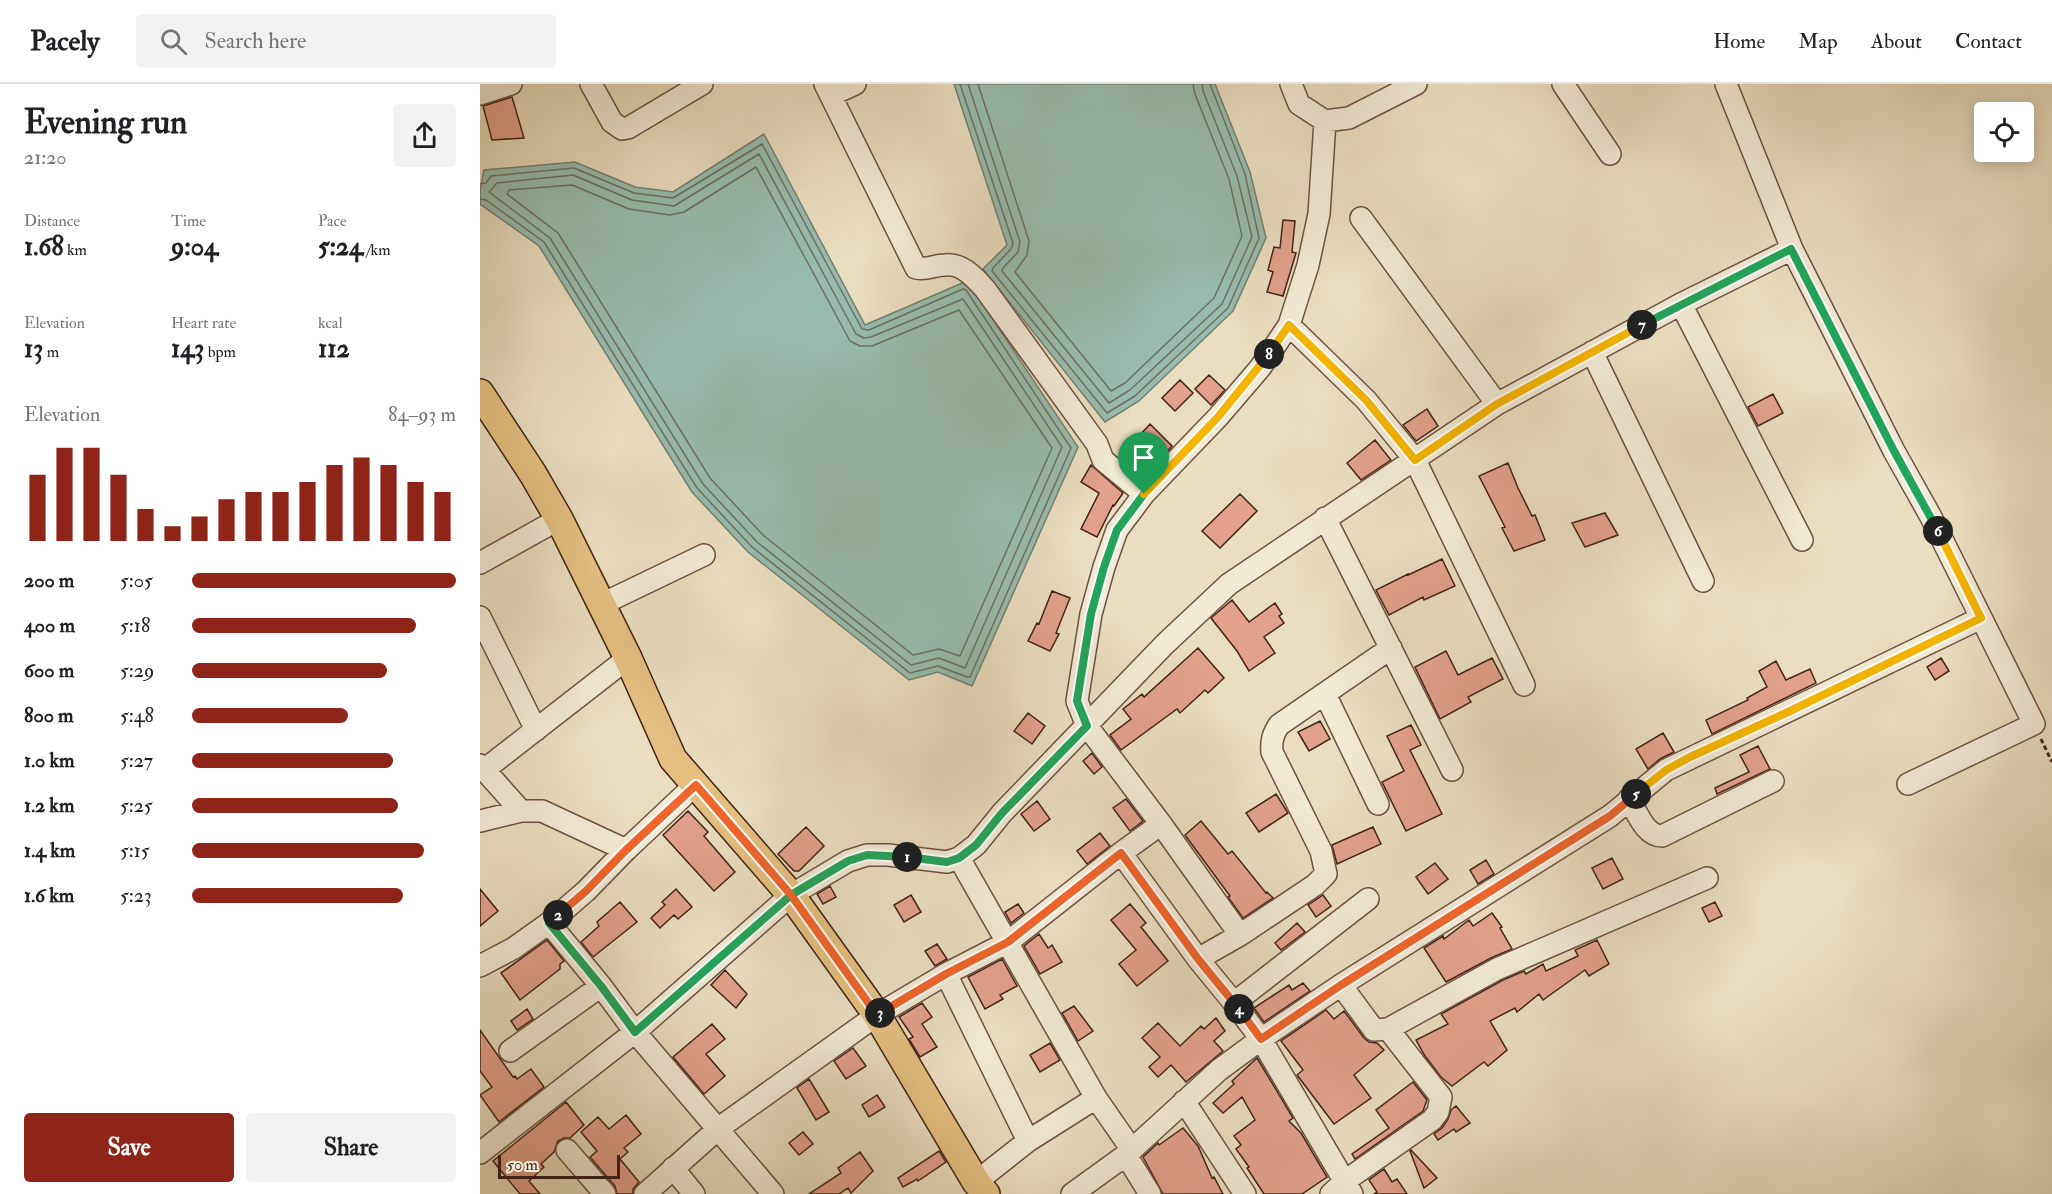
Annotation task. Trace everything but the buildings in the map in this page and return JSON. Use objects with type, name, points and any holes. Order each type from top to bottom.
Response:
[{"type":"main road","points":[[480,393],[533,474],[559,519],[628,658],[673,759],[791,895],[877,1015],[981,1188]]},
{"type":"street","points":[[480,94],[511,84]]},
{"type":"street","points":[[591,84],[612,122],[622,129],[628,128],[702,84]]},
{"type":"street","points":[[855,84],[828,89],[916,268],[928,270],[945,264],[964,269],[971,274],[985,289],[1098,444],[1103,460],[1144,494]]},
{"type":"street","points":[[1291,84],[1299,104],[1325,121],[1349,118],[1416,84]]},
{"type":"street","points":[[1563,84],[1610,154]]},
{"type":"street","points":[[1726,84],[1791,249],[1894,451],[1931,517],[2034,724],[1908,784]]},
{"type":"street","points":[[1240,935],[1087,726],[1077,701],[1091,614],[1117,530],[1144,494],[1218,417],[1260,368],[1289,325],[1308,265],[1319,214],[1325,121]]},
{"type":"street","points":[[1361,218],[1497,404]]},
{"type":"street","points":[[480,1153],[635,1032],[791,895],[848,861],[867,855],[888,855],[947,862],[959,858],[976,845],[1002,813],[1165,644],[1228,584],[1497,404],[1681,304],[1791,249]]},
{"type":"street","points":[[1681,304],[1802,540]]},
{"type":"street","points":[[1289,325],[1366,400],[1415,460],[1524,685]]},
{"type":"street","points":[[1592,352],[1703,580]]},
{"type":"street","points":[[1325,518],[1452,770]]},
{"type":"street","points":[[480,563],[559,519]]},
{"type":"street","points":[[602,604],[704,555]]},
{"type":"street","points":[[480,617],[536,730]]},
{"type":"street","points":[[1072,1194],[1129,1152],[1219,1070],[1261,1039],[1341,985],[1610,816],[1666,770],[1981,618]]},
{"type":"street","points":[[1198,959],[1240,935],[1315,885],[1326,873],[1321,851],[1272,752],[1271,741],[1280,725],[1391,648]]},
{"type":"street","points":[[521,811],[482,767],[536,730],[628,658]]},
{"type":"street","points":[[1325,694],[1378,804]]},
{"type":"street","points":[[1629,799],[1648,832],[1657,837],[1773,781]]},
{"type":"street","points":[[480,966],[514,948],[549,923],[586,891],[696,785]]},
{"type":"street","points":[[480,821],[521,811],[542,811],[626,850]]},
{"type":"street","points":[[645,1194],[718,1128],[877,1015],[946,974],[1008,942],[1121,853],[1161,825]]},
{"type":"street","points":[[1121,853],[1198,959],[1261,1039],[1343,1190],[1432,1120],[1441,1103],[1441,1097],[1388,1029]]},
{"type":"street","points":[[959,858],[1129,1152],[1150,1194]]},
{"type":"street","points":[[1341,985],[1374,1030],[1388,1029],[1497,969],[1707,878]]},
{"type":"street","points":[[1234,1004],[1368,899]]},
{"type":"street","points":[[549,923],[601,986],[635,1032],[773,1194]]},
{"type":"street","points":[[946,974],[1028,1141]]},
{"type":"street","points":[[510,1052],[601,986]]},
{"type":"street","points":[[981,1188],[1028,1141],[1096,1098]]},
{"type":"street","points":[[1184,1101],[1245,1194]]},
{"type":"street","points":[[567,1150],[605,1194]]},
{"type":"street","points":[[673,1168],[694,1194]]},
{"type":"path","points":[[2034,724],[2052,762]]},
{"type":"water","points":[[954,84],[1215,84],[1250,172],[1266,238],[1233,311],[1139,401],[1105,422],[983,269],[1007,245]]},
{"type":"water","points":[[764,134],[865,325],[967,281],[1078,447],[972,686],[938,672],[909,680],[748,552],[692,492],[539,246],[480,204],[484,170],[575,162],[635,187],[673,192]]},
{"type":"route","points":[[1144,494],[1117,530],[1091,614],[1077,701],[1087,726],[1002,813],[976,845],[959,858],[947,862],[888,855],[867,855],[848,861],[791,895],[635,1032],[601,986],[549,923],[586,891],[696,785],[791,895],[877,1015],[946,974],[1008,942],[1121,853],[1198,959],[1261,1039],[1341,985],[1610,816],[1666,770],[1981,618],[1791,249],[1681,304],[1497,404],[1415,460],[1366,400],[1289,325],[1260,368],[1218,417],[1144,494]]}]
